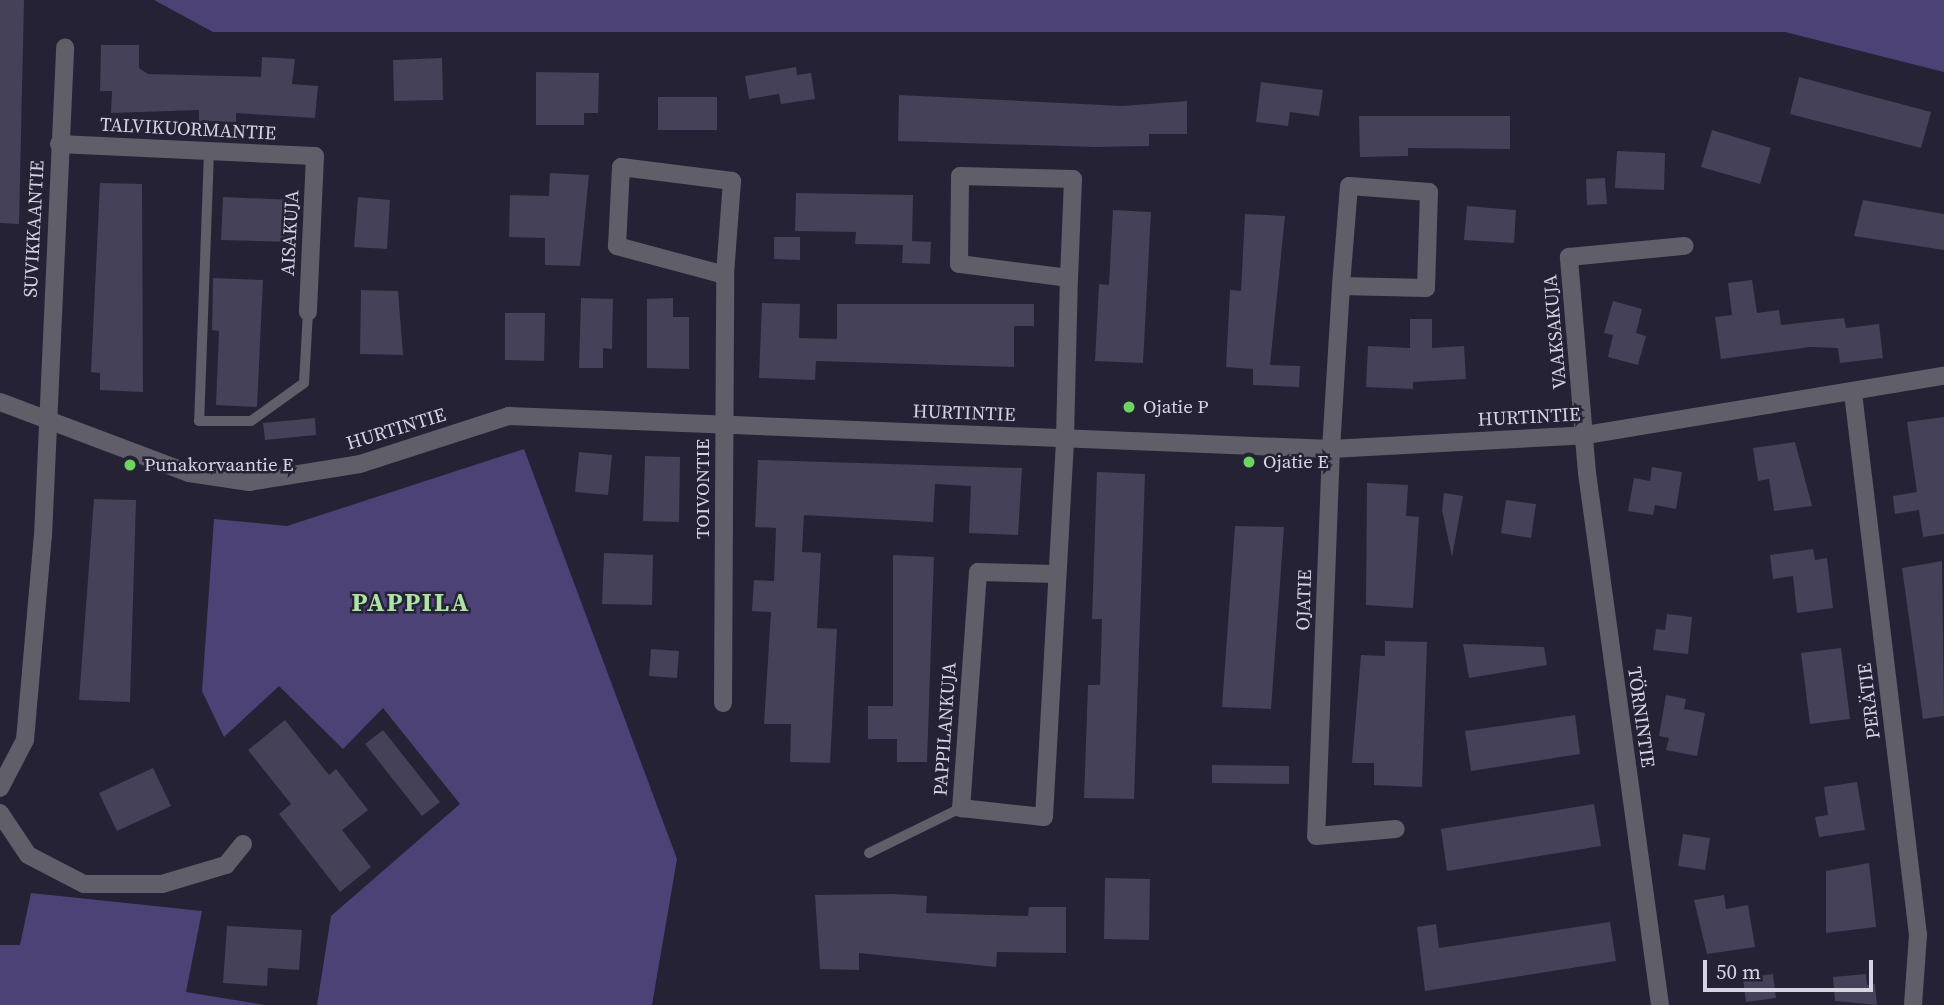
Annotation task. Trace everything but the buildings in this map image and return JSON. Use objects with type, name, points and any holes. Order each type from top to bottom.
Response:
[{"type":"street","name":"SUVIKKAANTIE","points":[[0,788],[25,740],[43,536],[44,414],[65,47]]},
{"type":"street","name":"TALVIKUORMANTIE","points":[[59,144],[315,156]]},
{"type":"street","name":"AISAKUJA","points":[[307,312],[315,156]]},
{"type":"street","name":"TOIVONTIE","points":[[723,704],[725,275],[732,181],[621,167],[617,246],[725,275]]},
{"type":"street","name":"PAPPILANKUJA","points":[[1056,574],[978,572],[961,808],[1044,817],[1065,438],[1073,179],[960,176],[959,264],[1069,278]]},
{"type":"street","name":"OJATIE","points":[[1341,286],[1426,288],[1429,192],[1349,186],[1341,286],[1331,449],[1316,836],[1396,830]]},
{"type":"street","name":"VAAKSAKUJA","points":[[1586,435],[1569,257],[1684,246]]},
{"type":"street","name":"HURTINTIE","points":[[0,402],[44,414],[189,473],[249,482],[360,464],[509,416],[1331,449],[1586,435],[1944,376]]},
{"type":"street","name":"PERÄTIE","points":[[1853,393],[1918,934],[1913,1005]]},
{"type":"street","name":"TÖRNINTIE","points":[[1586,435],[1660,1005]]},
{"type":"street","points":[[0,813],[28,855],[84,884],[162,884],[226,865],[243,844]]},
{"type":"lane","points":[[209,152],[199,421],[251,421],[304,383],[307,312]]},
{"type":"lane","points":[[869,853],[961,808]]},
{"type":"shaded area","points":[[154,0],[1944,0],[1944,72],[1785,32],[213,32]]},
{"type":"shaded area","points":[[524,449],[677,859],[652,1005],[317,1005],[331,916],[460,804],[383,708],[343,749],[279,686],[224,737],[202,691],[214,519],[287,526]]},
{"type":"shaded area","points":[[31,893],[202,911],[186,992],[265,1005],[0,1005],[0,945],[20,945]]},
{"type":"place","name":"Ojatie P","points":[[1129,407]]},
{"type":"place","name":"Ojatie E","points":[[1249,462]]},
{"type":"place","name":"Punakorvaantie E","points":[[130,465]]},
{"type":"district","name":"PAPPILA","points":[[411,603]]}]
